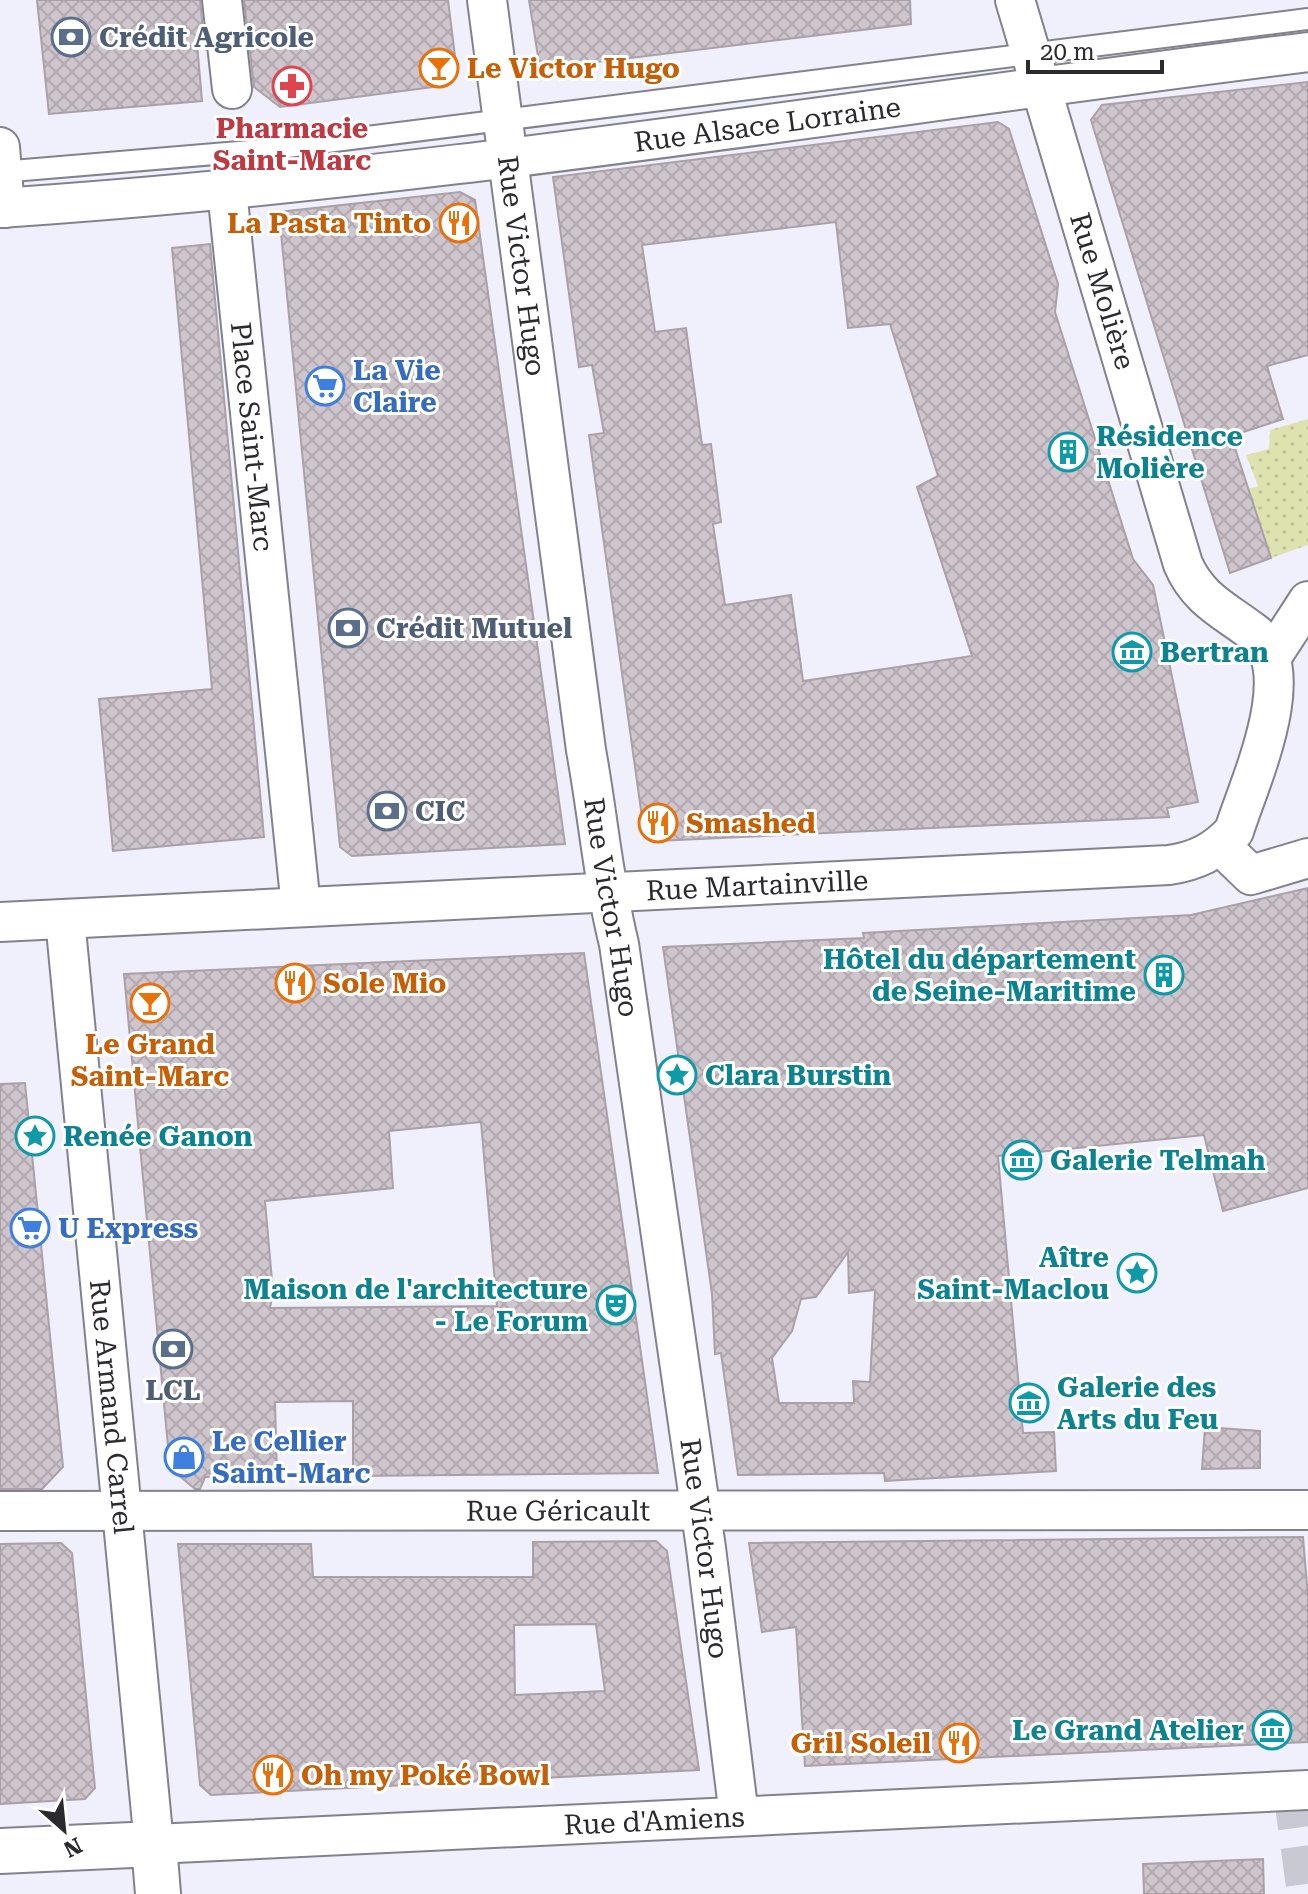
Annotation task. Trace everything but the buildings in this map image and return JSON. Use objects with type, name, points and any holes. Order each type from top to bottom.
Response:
[{"type":"street","points":[[222,0],[232,89]]},
{"type":"street","name":"Rue Victor Hugo","points":[[487,0],[505,159],[585,739],[602,840],[606,893],[619,944],[700,1511],[739,1816]]},
{"type":"street","name":"Rue Molière","points":[[1015,0],[1191,583],[1217,609],[1257,634],[1271,658]]},
{"type":"street","name":"Rue Alsace Lorraine","points":[[227,190],[505,159],[1035,69],[1308,52]]},
{"type":"street","points":[[1,181],[227,190]]},
{"type":"street","name":"Place Saint-Marc","points":[[227,190],[301,907]]},
{"type":"street","points":[[1308,601],[1271,658],[1276,683],[1273,706],[1228,838],[1251,875],[1308,858]]},
{"type":"street","name":"Rue Martainville","points":[[0,922],[1169,865],[1193,861],[1228,838]]},
{"type":"street","name":"Rue Armand Carrel","points":[[65,919],[158,1894]]},
{"type":"street","name":"Rue Géricault","points":[[0,1511],[1308,1510]]},
{"type":"street","name":"Rue d'Amiens","points":[[0,1851],[1308,1790]]},
{"type":"lane","name":"Rue Alsace Lorraine","points":[[1,181],[501,121],[1035,69],[1308,19]]},
{"type":"green space","points":[[1308,419],[1308,545],[1271,558],[1248,489],[1258,486],[1246,455],[1269,449],[1270,430]]},
{"type":"tunnel","points":[[1292,1790],[1306,1894]]},
{"type":"place","name":"Crédit Agricole","points":[[71,37]]},
{"type":"place","name":"Le Victor Hugo","points":[[439,68]]},
{"type":"place","name":"Pharmacie Saint-Marc","points":[[292,86]]},
{"type":"place","name":"La Pasta Tinto","points":[[459,223]]},
{"type":"place","name":"La Vie Claire","points":[[325,386]]},
{"type":"place","name":"Résidence Molière","points":[[1068,452]]},
{"type":"place","name":"Crédit Mutuel","points":[[348,628]]},
{"type":"place","name":"Bertran","points":[[1132,652]]},
{"type":"place","name":"CIC","points":[[387,811]]},
{"type":"place","name":"Smashed","points":[[658,823]]},
{"type":"place","name":"Hôtel du département de Seine-Maritime","points":[[1164,975]]},
{"type":"place","name":"Sole Mio","points":[[295,983]]},
{"type":"place","name":"Le Grand Saint-Marc","points":[[150,1003]]},
{"type":"place","name":"Clara Burstin","points":[[677,1075]]},
{"type":"place","name":"Renée Ganon","points":[[35,1136]]},
{"type":"place","name":"Galerie Telmah","points":[[1022,1160]]},
{"type":"place","name":"U Express","points":[[30,1228]]},
{"type":"place","name":"Aître Saint-Maclou","points":[[1137,1273]]},
{"type":"place","name":"Maison de l'architecture - Le Forum","points":[[616,1305]]},
{"type":"place","name":"LCL","points":[[173,1349]]},
{"type":"place","name":"Galerie des Arts du Feu","points":[[1029,1403]]},
{"type":"place","name":"Le Cellier Saint-Marc","points":[[184,1457]]},
{"type":"place","name":"Le Grand Atelier","points":[[1272,1730]]},
{"type":"place","name":"Gril Soleil","points":[[959,1743]]},
{"type":"place","name":"Oh my Poké Bowl","points":[[273,1775]]}]
